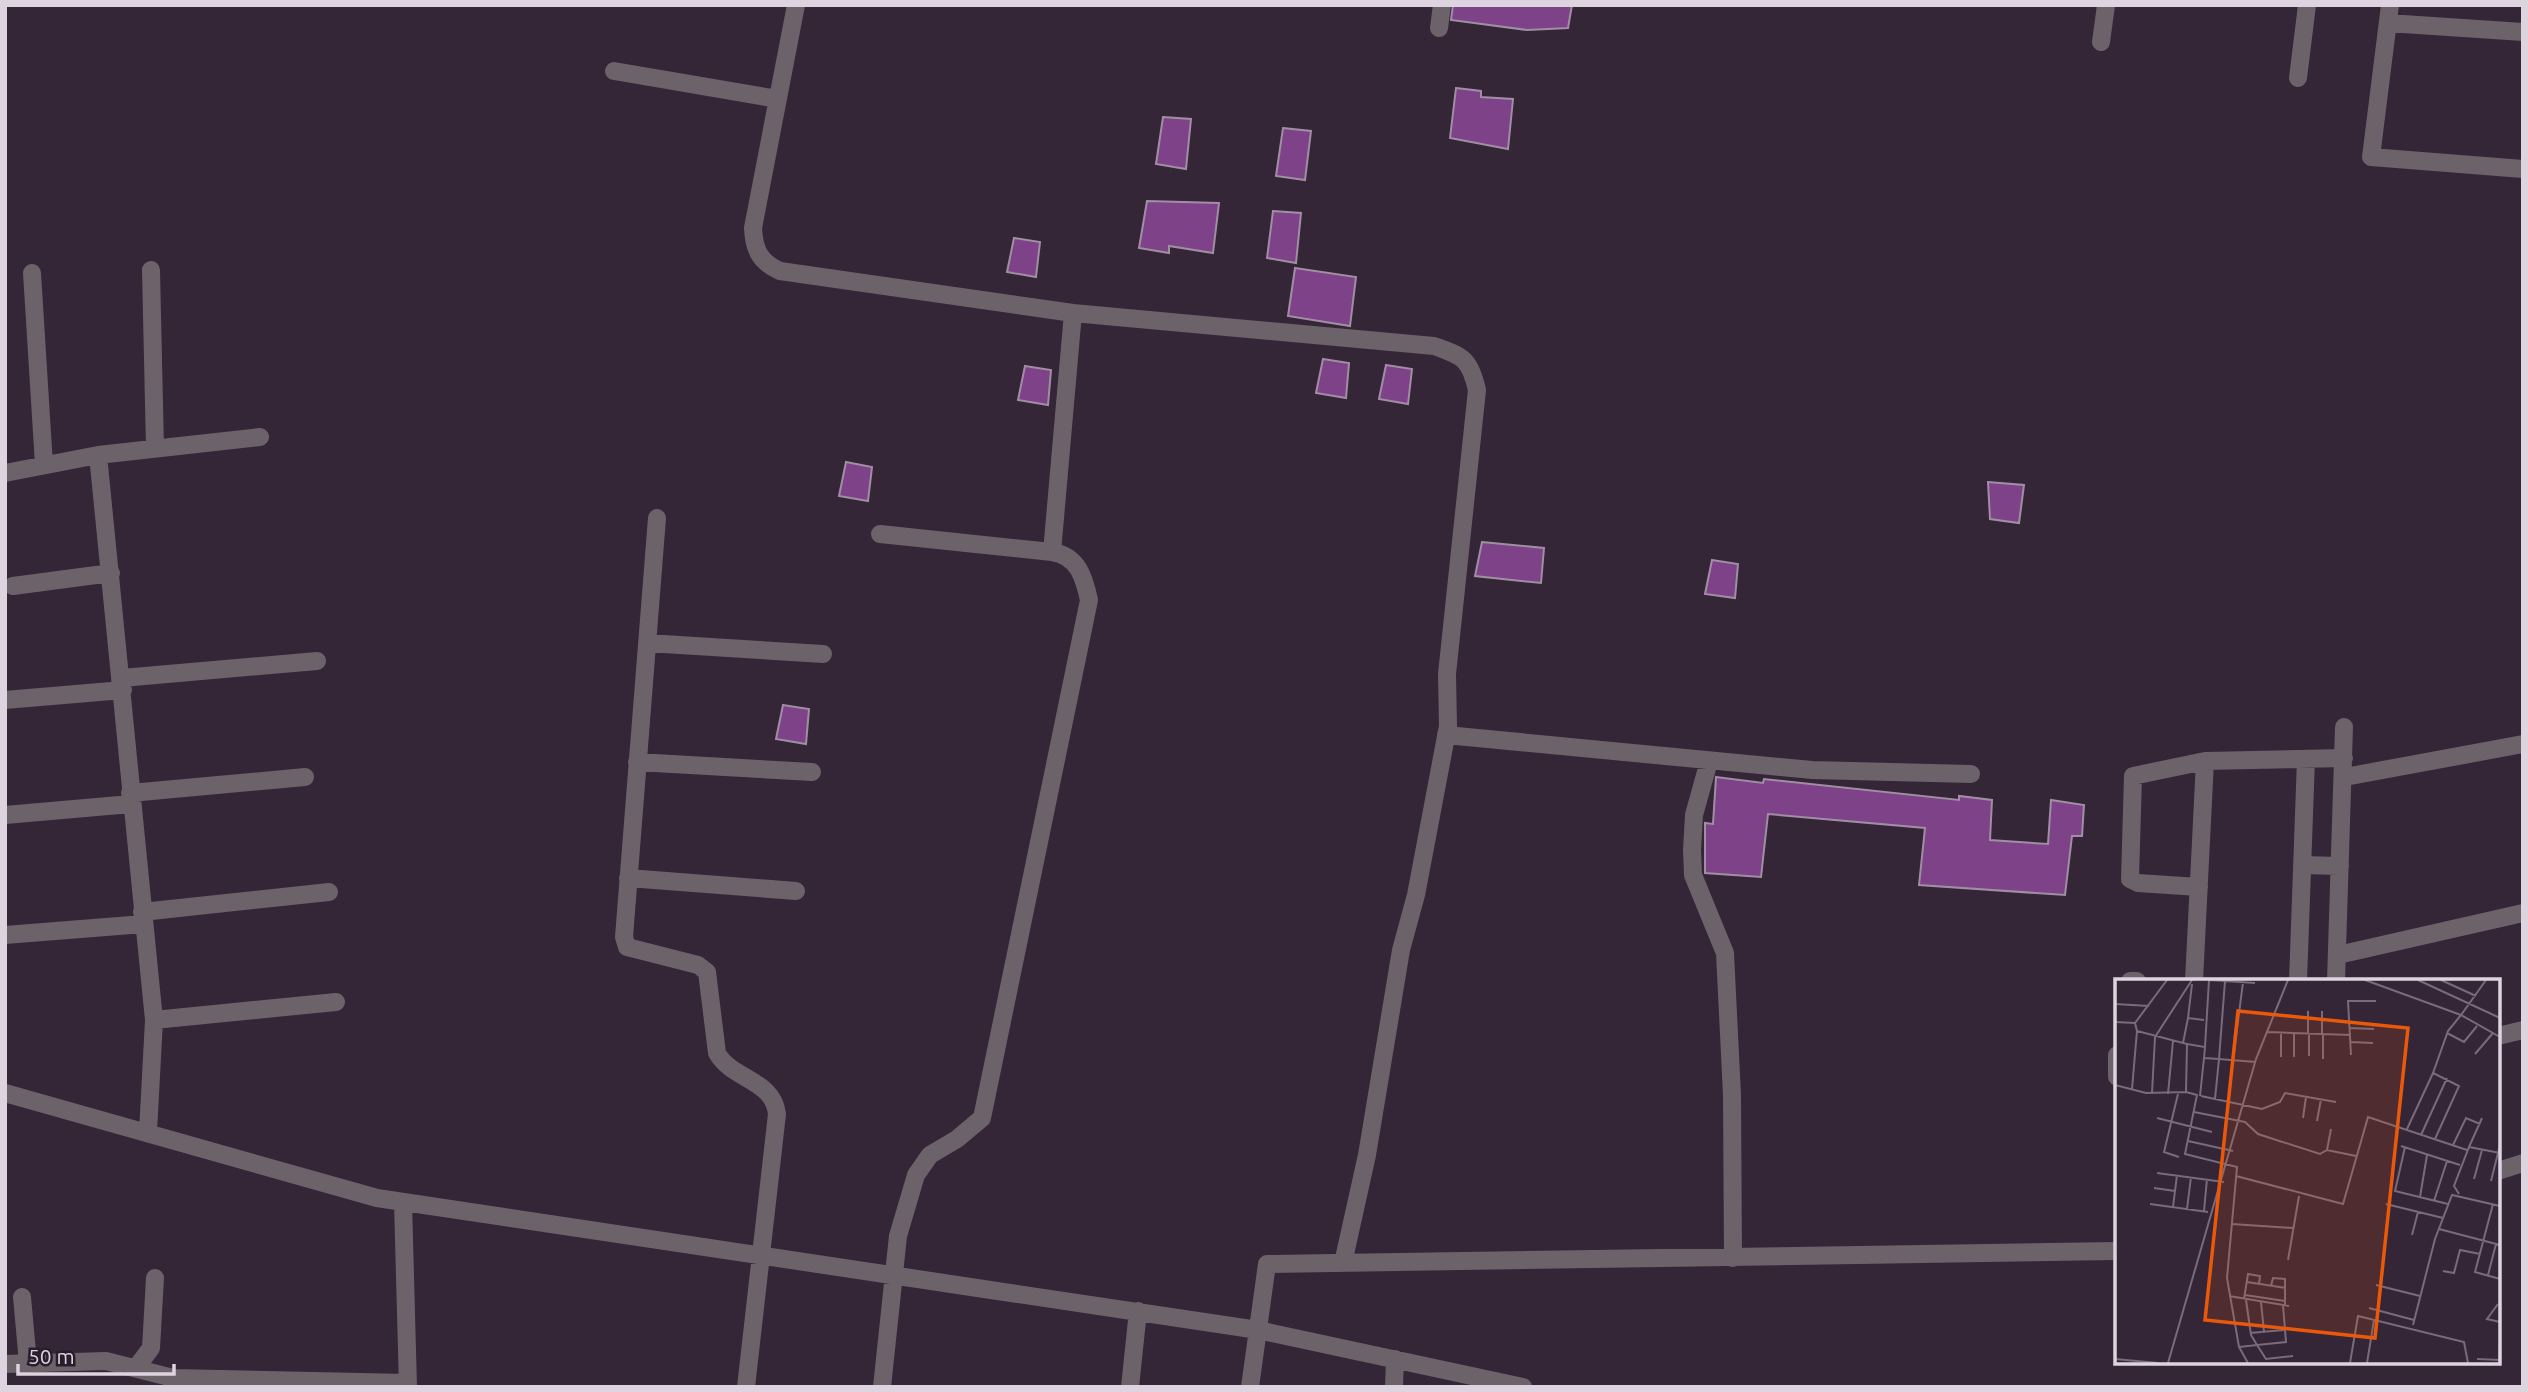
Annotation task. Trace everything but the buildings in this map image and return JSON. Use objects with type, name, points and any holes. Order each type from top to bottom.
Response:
[{"type":"street","points":[[796,5],[753,228],[754,245],[769,266],[780,271],[1073,313],[1434,346],[1462,355],[1473,371],[1477,390],[1447,674],[1446,735],[1416,895],[1401,950],[1367,1155],[1343,1263]]},
{"type":"street","points":[[1439,28],[1442,5]]},
{"type":"street","points":[[2101,42],[2106,5]]},
{"type":"street","points":[[2298,78],[2307,5]]},
{"type":"street","points":[[2523,32],[2389,14],[2371,157],[2523,169]]},
{"type":"street","points":[[614,71],[778,99]]},
{"type":"street","points":[[151,270],[155,449]]},
{"type":"street","points":[[32,273],[44,465]]},
{"type":"street","points":[[1052,552],[1073,313]]},
{"type":"street","points":[[5,473],[98,455],[260,437]]},
{"type":"street","points":[[98,455],[154,1020],[148,1132]]},
{"type":"street","points":[[657,518],[624,937],[627,947],[698,965],[707,972],[717,1053],[722,1062],[767,1090],[775,1100],[777,1114],[746,1387]]},
{"type":"street","points":[[880,534],[1064,554],[1075,563],[1085,580],[1089,600],[982,1118],[957,1139],[930,1155],[916,1175],[898,1236],[882,1387]]},
{"type":"street","points":[[13,586],[111,573]]},
{"type":"street","points":[[647,643],[823,654]]},
{"type":"street","points":[[5,700],[317,661]]},
{"type":"street","points":[[2336,979],[2345,767],[2344,727]]},
{"type":"street","points":[[1446,735],[1812,770],[1971,774]]},
{"type":"street","points":[[2199,887],[2138,883],[2130,879],[2131,781],[2138,772],[2205,761],[2306,759],[2345,767],[2523,744]]},
{"type":"street","points":[[2298,979],[2306,759]]},
{"type":"street","points":[[1709,761],[1694,816],[1693,875],[1724,953],[1732,1095],[1732,1258]]},
{"type":"street","points":[[2193,979],[2205,761]]},
{"type":"street","points":[[637,762],[813,772]]},
{"type":"street","points":[[5,815],[305,777]]},
{"type":"street","points":[[2302,865],[2340,866]]},
{"type":"street","points":[[628,878],[796,891]]},
{"type":"street","points":[[5,935],[329,892]]},
{"type":"street","points":[[2338,955],[2523,913]]},
{"type":"street","points":[[154,1020],[336,1002]]},
{"type":"street","points":[[2500,1036],[2523,1030]]},
{"type":"street","points":[[5,1093],[377,1198],[1258,1330],[1522,1387]]},
{"type":"street","points":[[2500,1170],[2523,1163]]},
{"type":"street","points":[[5,1364],[106,1361],[173,1378],[408,1385],[403,1202]]},
{"type":"street","points":[[1250,1387],[1267,1264],[2115,1251]]},
{"type":"street","points":[[136,1368],[151,1348],[155,1278]]},
{"type":"street","points":[[22,1297],[28,1363]]},
{"type":"street","points":[[1130,1387],[1138,1311]]},
{"type":"street","points":[[1394,1387],[1395,1359]]}]
